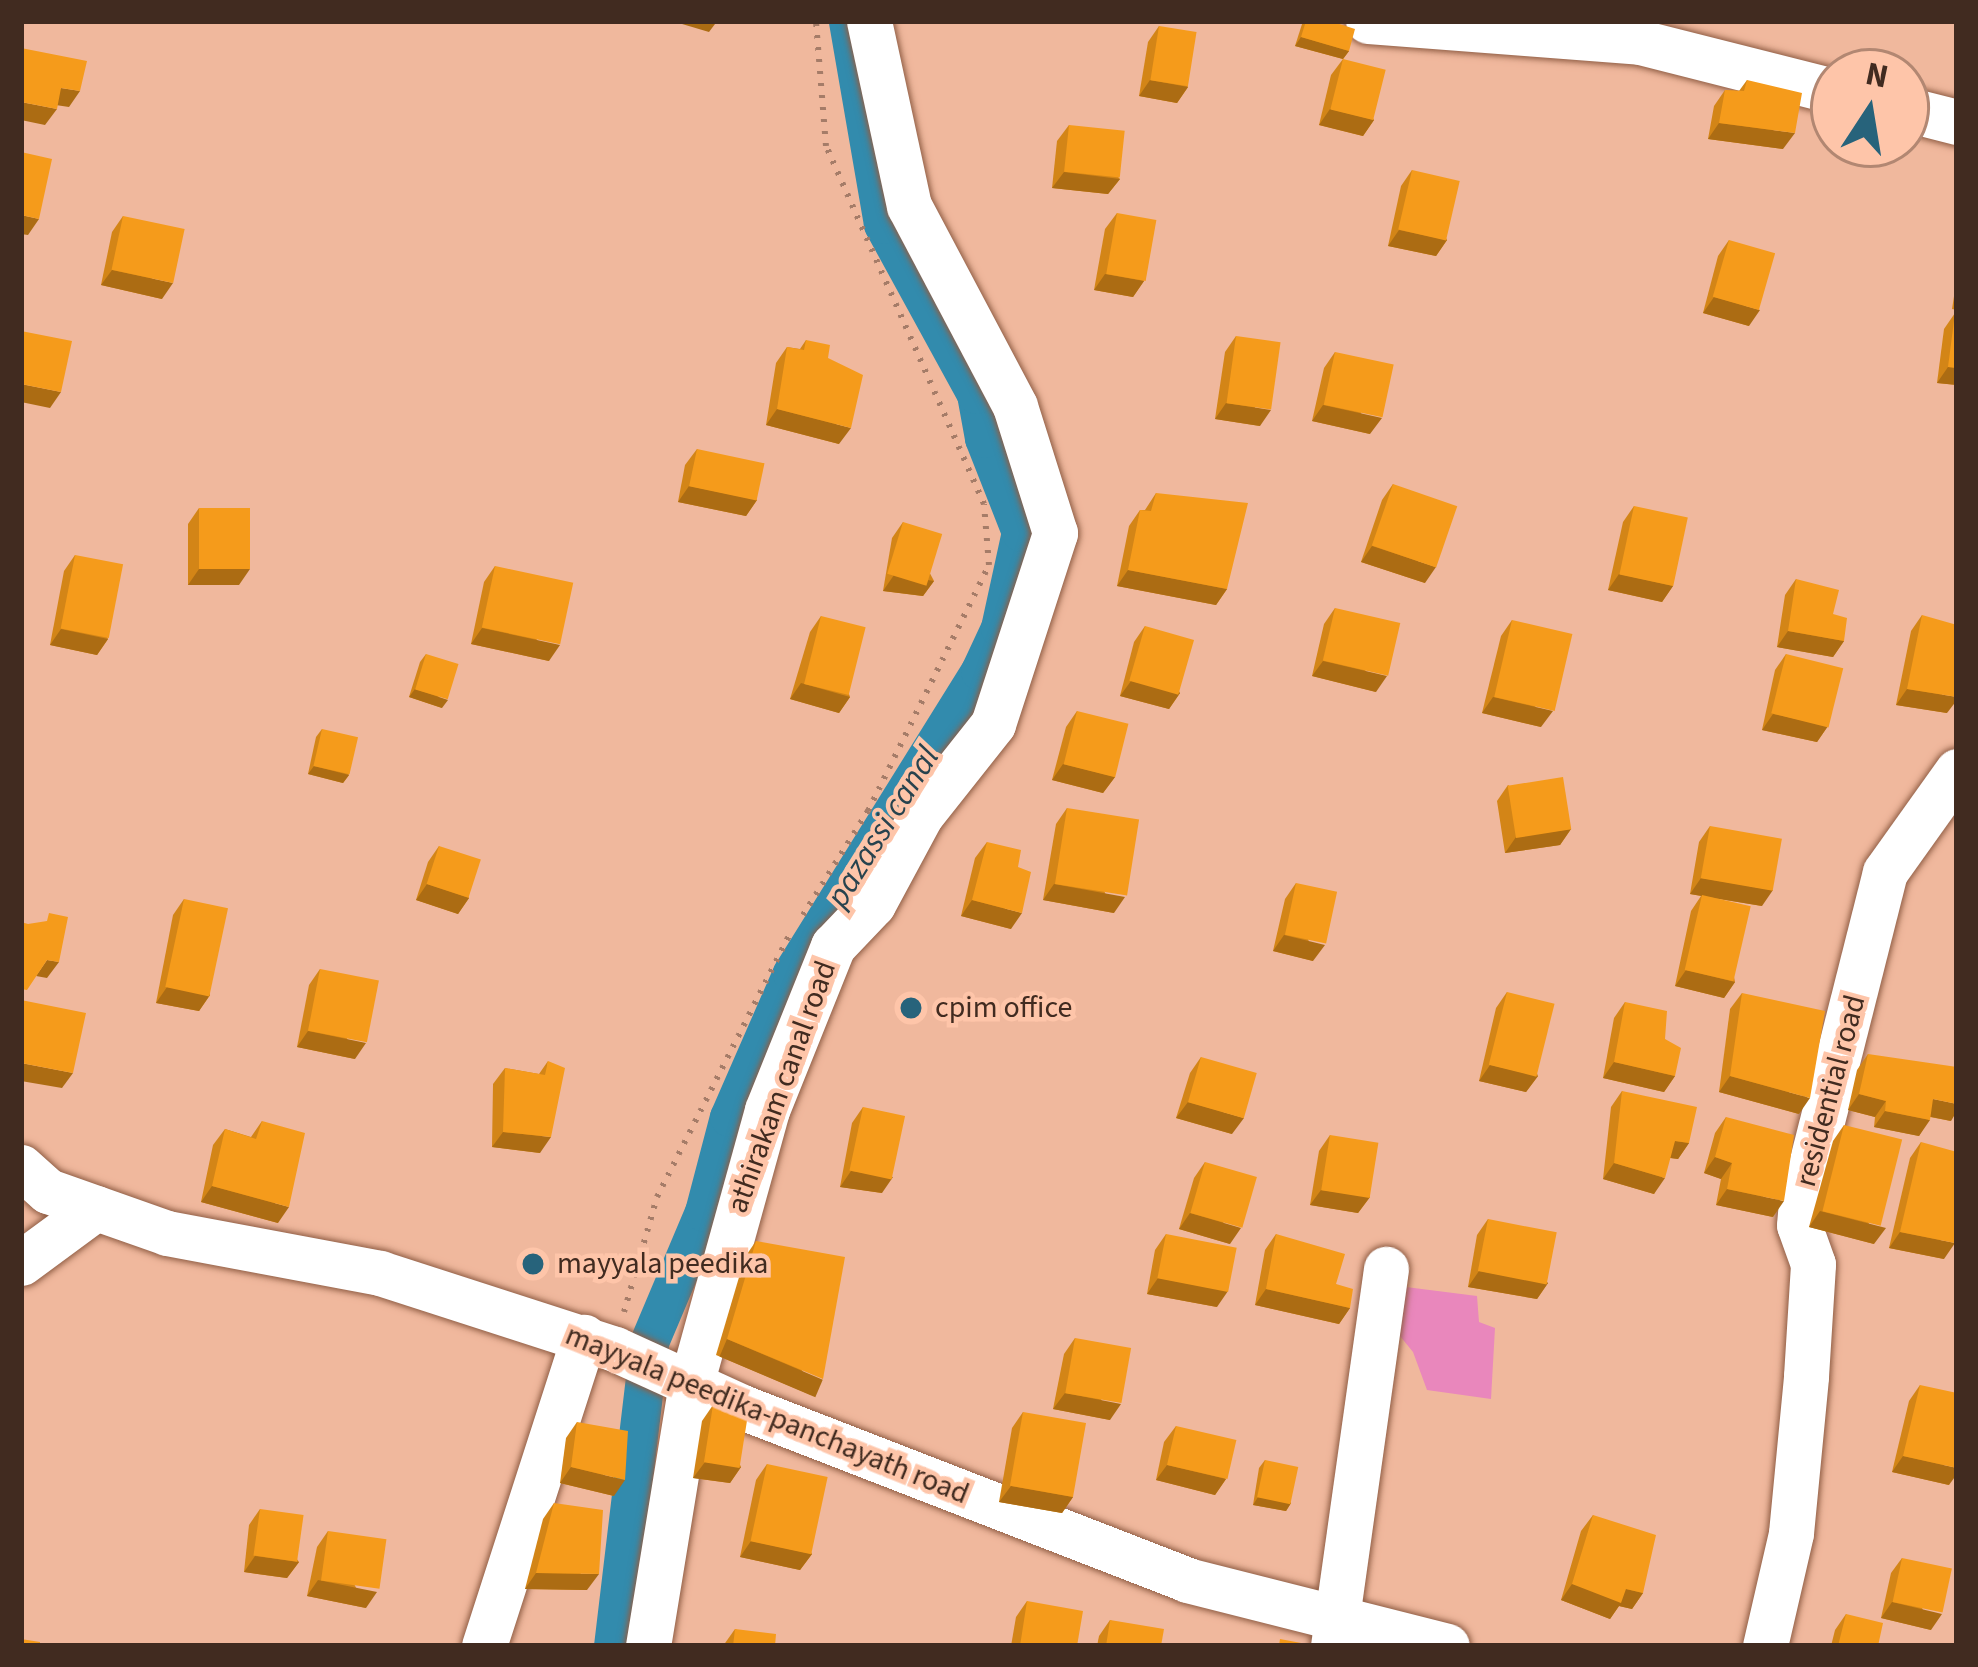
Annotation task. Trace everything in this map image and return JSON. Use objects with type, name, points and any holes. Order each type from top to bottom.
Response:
[{"type":"street","name":"athirakam canal road","points":[[648,1646],[690,1384],[767,1110],[832,946],[873,904],[921,815],[993,724],[1055,533],[1015,406],[909,206],[869,21]]},
{"type":"street","points":[[1368,21],[1640,42],[1810,85]]},
{"type":"street","name":"residential road","points":[[1765,1646],[1791,1533],[1806,1376],[1813,1264],[1799,1225],[1801,1204],[1885,872],[1957,771]]},
{"type":"street","name":"mayyala peedika-panchayath road","points":[[21,1167],[48,1191],[167,1233],[380,1273],[600,1343],[690,1384],[1187,1580],[1336,1630],[1447,1646]]},
{"type":"street","points":[[21,1263],[96,1208]]},
{"type":"street","points":[[1336,1630],[1387,1269]]},
{"type":"street","points":[[484,1646],[600,1343]]},
{"type":"path","points":[[600,1343],[677,1155],[758,986],[868,811],[988,565],[984,504],[826,146],[816,21]]},
{"type":"shaded area","points":[[1398,1286],[1477,1296],[1479,1322],[1495,1328],[1491,1399],[1427,1390],[1413,1352],[1382,1314]]},
{"type":"building","points":[[1306,21],[1330,21],[1355,29],[1349,51],[1301,37]]},
{"type":"building","points":[[1159,26],[1197,32],[1188,86],[1150,80]]},
{"type":"building","points":[[21,48],[87,61],[80,91],[61,88],[57,109],[21,102]]},
{"type":"building","points":[[1343,59],[1386,70],[1373,120],[1330,109]]},
{"type":"building","points":[[1747,80],[1802,93],[1795,133],[1719,123],[1725,90],[1744,91]]},
{"type":"building","points":[[1069,125],[1125,131],[1120,178],[1064,172]]},
{"type":"building","points":[[21,152],[52,159],[39,219],[21,215]]},
{"type":"building","points":[[1412,170],[1460,181],[1446,240],[1398,229]]},
{"type":"building","points":[[1117,213],[1156,220],[1146,281],[1106,274]]},
{"type":"building","points":[[123,216],[185,229],[173,283],[112,270]]},
{"type":"building","points":[[1729,240],[1775,253],[1759,310],[1713,297]]},
{"type":"building","points":[[1957,313],[1957,368],[1948,367]]},
{"type":"building","points":[[21,331],[72,341],[61,392],[21,384]]},
{"type":"building","points":[[1236,336],[1281,342],[1271,410],[1227,403]]},
{"type":"building","points":[[806,340],[830,345],[828,358],[863,375],[851,428],[777,409],[787,347],[804,350]]},
{"type":"building","points":[[1335,352],[1394,364],[1382,417],[1324,405]]},
{"type":"building","points":[[697,449],[764,463],[757,501],[689,486]]},
{"type":"building","points":[[1393,484],[1457,506],[1436,568],[1372,545]]},
{"type":"building","points":[[1156,493],[1248,503],[1227,589],[1128,570],[1140,510],[1151,511]]},
{"type":"building","points":[[1634,506],[1688,517],[1673,586],[1619,574]]},
{"type":"building","points":[[199,508],[250,508],[250,569],[199,569]]},
{"type":"building","points":[[903,522],[942,534],[926,586],[887,574]]},
{"type":"building","points":[[75,555],[123,564],[109,638],[61,629]]},
{"type":"building","points":[[495,566],[573,583],[560,644],[482,628]]},
{"type":"building","points":[[1796,579],[1839,590],[1833,614],[1847,618],[1844,641],[1788,631]]},
{"type":"building","points":[[1335,608],[1400,623],[1388,676],[1323,661]]},
{"type":"building","points":[[1922,615],[1957,625],[1957,697],[1907,689]]},
{"type":"building","points":[[821,616],[866,627],[849,695],[804,684]]},
{"type":"building","points":[[1512,620],[1572,634],[1555,711],[1494,697]]},
{"type":"building","points":[[1145,626],[1194,640],[1178,695],[1129,681]]},
{"type":"building","points":[[426,654],[459,664],[448,699],[415,689]]},
{"type":"building","points":[[1786,654],[1843,668],[1828,727],[1771,713]]},
{"type":"building","points":[[1077,711],[1128,724],[1115,777],[1064,764]]},
{"type":"building","points":[[322,729],[358,737],[350,774],[313,766]]},
{"type":"building","points":[[1563,777],[1571,829],[1516,838],[1508,786]]},
{"type":"building","points":[[1067,808],[1139,819],[1127,895],[1055,884]]},
{"type":"building","points":[[1710,826],[1782,839],[1773,891],[1701,878]]},
{"type":"building","points":[[987,842],[1021,850],[1018,867],[1031,872],[1022,913],[972,900]]},
{"type":"building","points":[[439,846],[481,860],[468,898],[427,884]]},
{"type":"building","points":[[1296,883],[1337,892],[1326,944],[1285,935]]},
{"type":"building","points":[[1702,895],[1751,906],[1733,981],[1685,970]]},
{"type":"building","points":[[184,899],[228,908],[209,996],[165,987]]},
{"type":"building","points":[[49,913],[68,917],[59,962],[47,960],[27,990],[21,989],[21,922],[47,921]]},
{"type":"building","points":[[320,969],[379,980],[367,1042],[308,1031]]},
{"type":"building","points":[[1507,992],[1555,1004],[1536,1077],[1489,1065]]},
{"type":"building","points":[[1742,993],[1825,1011],[1810,1098],[1730,1076]]},
{"type":"building","points":[[21,1000],[86,1013],[73,1073],[21,1063]]},
{"type":"building","points":[[1625,1002],[1667,1011],[1665,1039],[1681,1048],[1675,1076],[1614,1062]]},
{"type":"building","points":[[1868,1054],[1957,1067],[1957,1104],[1933,1099],[1930,1120],[1885,1111],[1886,1101],[1859,1094]]},
{"type":"building","points":[[1201,1057],[1257,1073],[1244,1118],[1188,1102]]},
{"type":"building","points":[[548,1061],[565,1068],[551,1137],[503,1132],[505,1068],[545,1075]]},
{"type":"building","points":[[1622,1091],[1697,1107],[1689,1143],[1675,1141],[1665,1178],[1614,1163]]},
{"type":"building","points":[[863,1107],[905,1116],[892,1180],[849,1171]]},
{"type":"building","points":[[1726,1117],[1794,1135],[1784,1201],[1727,1189],[1732,1163],[1715,1157]]},
{"type":"building","points":[[262,1121],[305,1133],[289,1207],[212,1186],[225,1129],[256,1139]]},
{"type":"building","points":[[1844,1125],[1902,1140],[1881,1226],[1822,1211]]},
{"type":"building","points":[[1330,1135],[1378,1143],[1370,1198],[1321,1190]]},
{"type":"building","points":[[1921,1142],[1957,1152],[1955,1243],[1900,1232]]},
{"type":"building","points":[[1205,1162],[1257,1177],[1242,1228],[1190,1213]]},
{"type":"building","points":[[1488,1219],[1557,1232],[1547,1284],[1478,1271]]},
{"type":"building","points":[[1166,1234],[1237,1248],[1228,1292],[1157,1278]]},
{"type":"building","points":[[1276,1234],[1345,1254],[1336,1284],[1353,1289],[1350,1308],[1266,1289]]},
{"type":"building","points":[[756,1241],[845,1257],[823,1379],[727,1339]]},
{"type":"building","points":[[1075,1338],[1131,1348],[1121,1403],[1065,1393]]},
{"type":"building","points":[[1920,1385],[1957,1393],[1957,1468],[1903,1456]]},
{"type":"building","points":[[713,1405],[749,1411],[739,1468],[704,1462]]},
{"type":"building","points":[[1023,1412],[1086,1423],[1073,1497],[1010,1486]]},
{"type":"building","points":[[577,1422],[628,1431],[625,1480],[571,1467]]},
{"type":"building","points":[[1176,1426],[1236,1440],[1227,1479],[1167,1465]]},
{"type":"building","points":[[1265,1460],[1298,1467],[1290,1504],[1257,1497]]},
{"type":"building","points":[[767,1464],[828,1477],[811,1554],[751,1541]]},
{"type":"building","points":[[554,1503],[603,1510],[599,1574],[536,1573]]},
{"type":"building","points":[[260,1509],[304,1515],[297,1562],[253,1556]]},
{"type":"building","points":[[1593,1515],[1656,1535],[1643,1593],[1626,1589],[1621,1603],[1572,1584]]},
{"type":"building","points":[[328,1531],[386,1539],[379,1589],[321,1581]]},
{"type":"building","points":[[1902,1558],[1952,1569],[1943,1613],[1893,1602]]},
{"type":"building","points":[[1027,1601],[1083,1611],[1077,1646],[1020,1646]]},
{"type":"building","points":[[1846,1614],[1883,1623],[1878,1646],[1838,1646]]},
{"type":"building","points":[[1110,1620],[1164,1629],[1161,1646],[1106,1646]]},
{"type":"building","points":[[735,1629],[776,1634],[775,1646],[733,1646]]},
{"type":"building","points":[[21,1639],[40,1642],[40,1646],[21,1646]]},
{"type":"building","points":[[1280,1639],[1317,1646],[1279,1646]]},
{"type":"waterway","name":"pazassi canal","points":[[613,1646],[649,1342],[704,1212],[729,1117],[792,973],[980,671],[1000,628],[1021,532],[984,438],[976,394],[883,224],[848,21]]},
{"type":"place","name":"cpim office","points":[[911,1008]]},
{"type":"place","name":"mayyala peedika","points":[[533,1264]]}]
